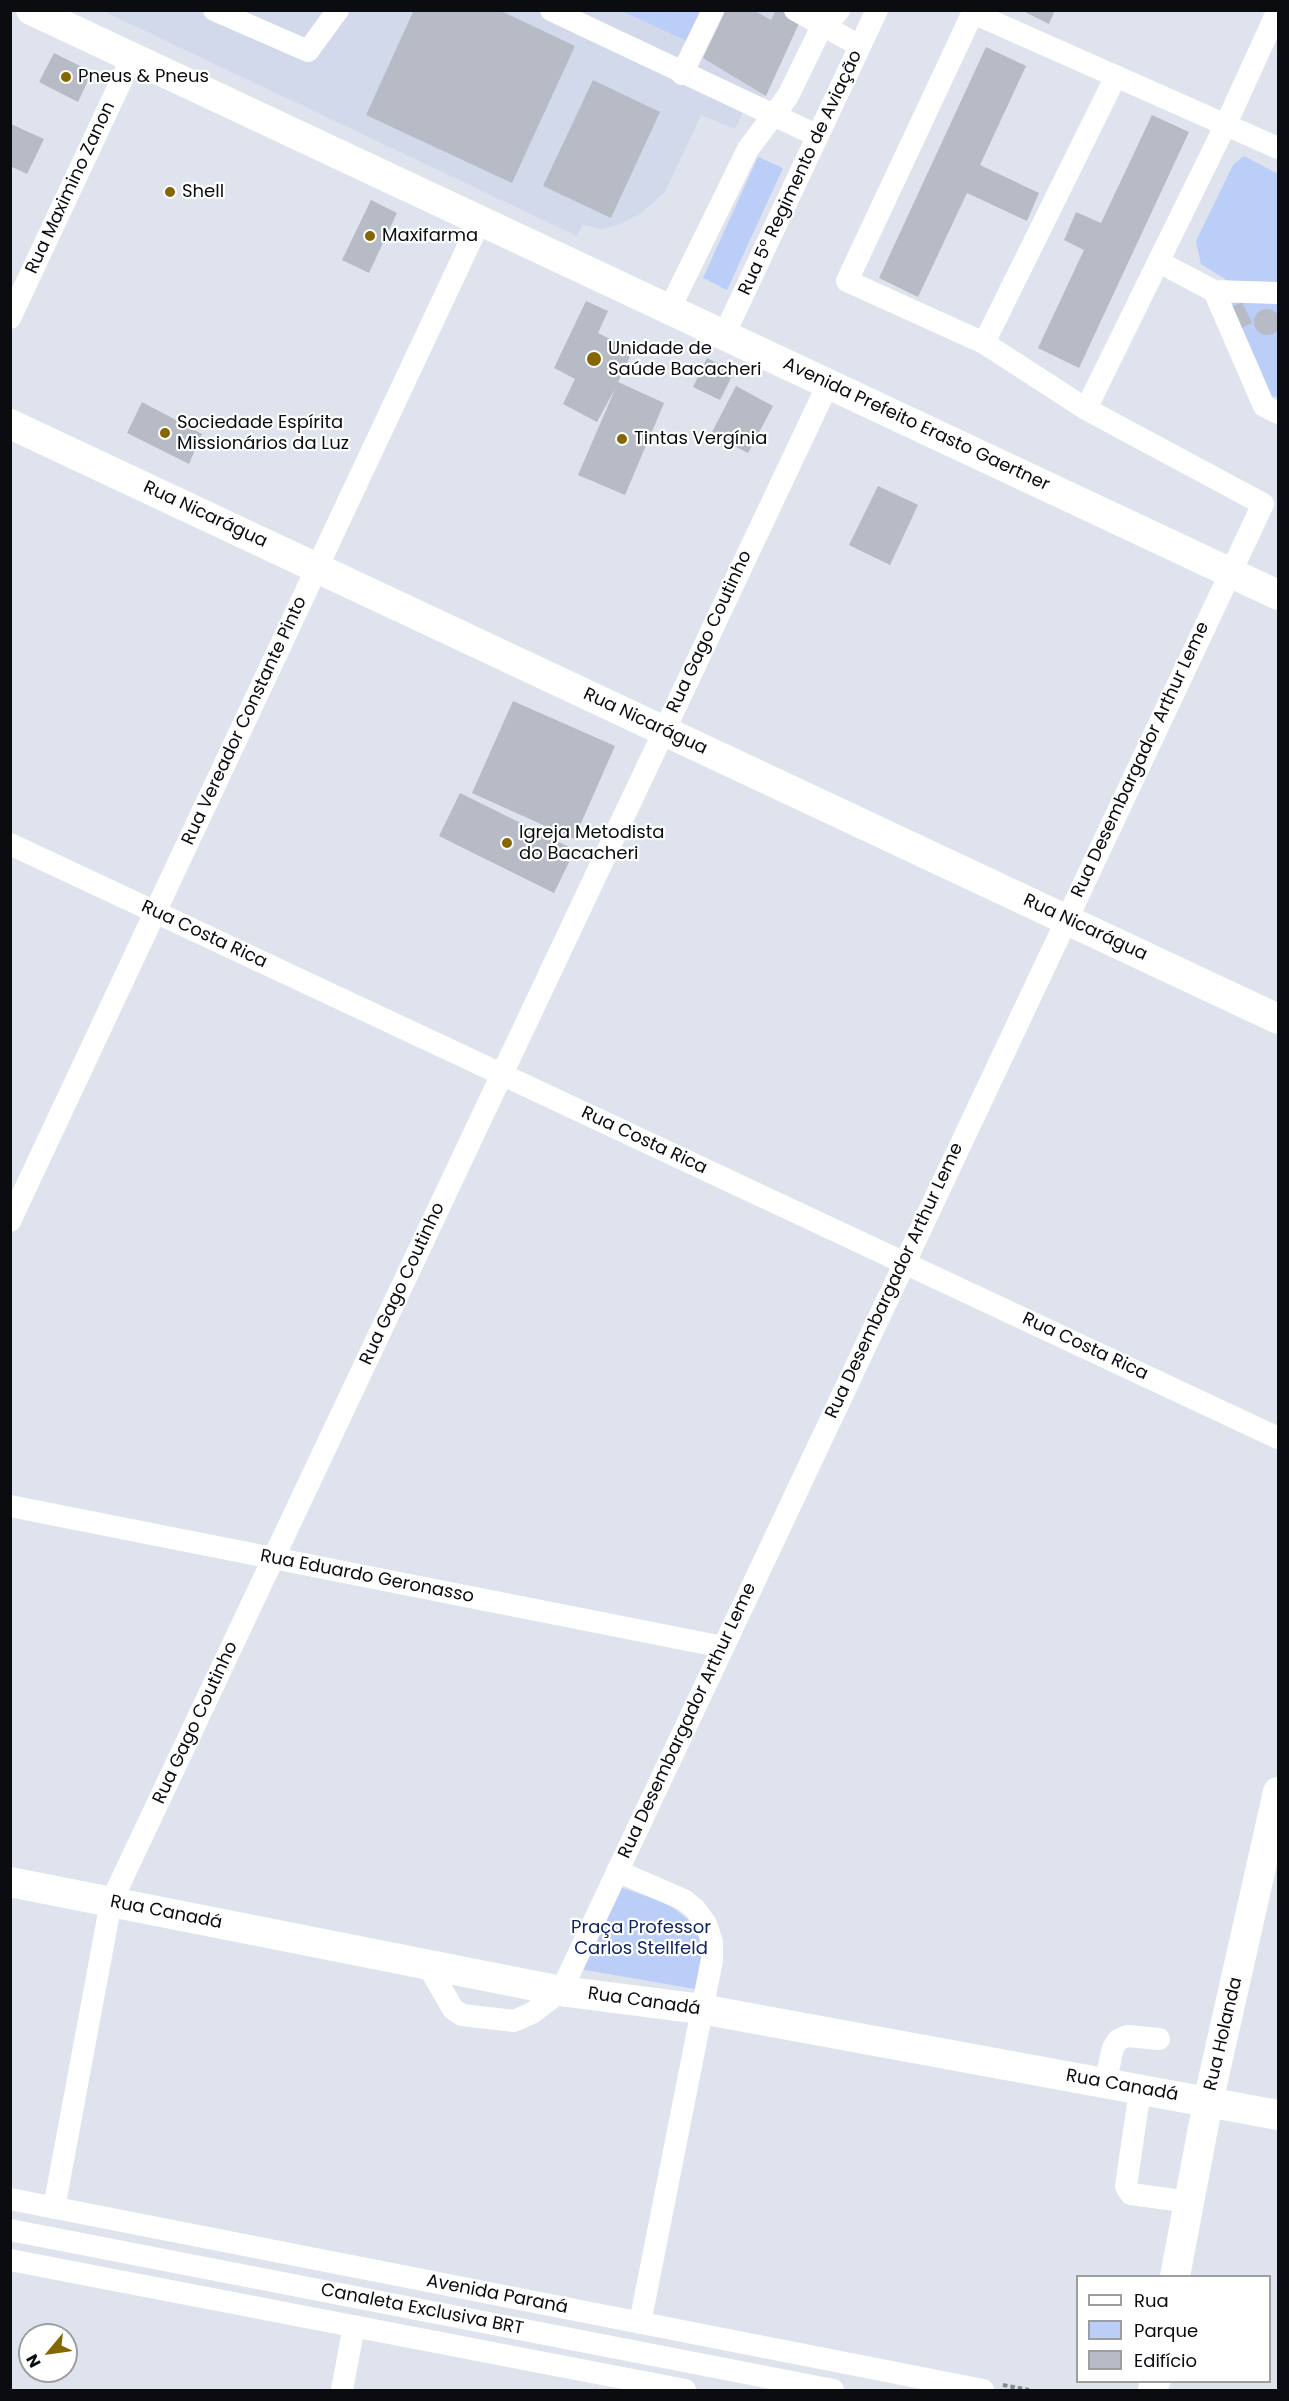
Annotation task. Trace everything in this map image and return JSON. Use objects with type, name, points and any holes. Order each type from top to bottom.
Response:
[{"type":"main road","name":"Avenida Prefeito Erasto Gaertner","points":[[31,10],[1278,595]]},
{"type":"main road","name":"Rua Nicarágua","points":[[10,424],[1278,1019]]},
{"type":"main road","name":"Rua Holanda","points":[[1175,2275],[1208,2102],[1278,1792]]},
{"type":"main road","name":"Rua Canadá","points":[[10,1882],[561,1990],[701,2009],[1278,2115]]},
{"type":"street","points":[[228,13],[308,51],[338,10]]},
{"type":"street","points":[[551,10],[682,74],[818,136]]},
{"type":"street","points":[[682,74],[713,10]]},
{"type":"street","points":[[795,10],[831,17],[860,46]]},
{"type":"street","name":"Rua 5º Regimento de Aviação","points":[[724,335],[877,10]]},
{"type":"street","points":[[1086,409],[1226,124],[1278,10]]},
{"type":"street","points":[[1271,507],[1086,409],[984,343],[847,281],[974,11],[1278,148]]},
{"type":"street","points":[[669,309],[748,149],[788,96],[831,17]]},
{"type":"street","name":"Rua Maximino Zanon","points":[[10,318],[132,58]]},
{"type":"street","points":[[984,343],[1116,76]]},
{"type":"street","name":"Rua Vereador Constante Pinto","points":[[10,1221],[480,221]]},
{"type":"street","points":[[1159,262],[1214,291],[1278,293]]},
{"type":"street","points":[[1214,291],[1264,406],[1278,413]]},
{"type":"street","name":"Rua Gago Coutinho","points":[[54,2208],[111,1902],[828,384]]},
{"type":"street","name":"Rua Desembargador Arthur Leme","points":[[561,1990],[1230,572],[1271,507]]},
{"type":"street","name":"Rua Costa Rica","points":[[10,844],[1278,1438]]},
{"type":"street","name":"Rua Eduardo Geronasso","points":[[10,1506],[723,1647]]},
{"type":"street","points":[[617,1871],[684,1900],[695,1909],[706,1924],[712,1942],[712,1960],[640,2323]]},
{"type":"street","points":[[427,1964],[453,2009],[462,2015],[514,2021],[532,2013],[561,1990]]},
{"type":"street","points":[[1105,2083],[1113,2048],[1118,2040],[1127,2036],[1159,2039]]},
{"type":"street","points":[[1140,2090],[1126,2186],[1131,2194],[1190,2202]]},
{"type":"street","name":"Avenida Paraná","points":[[10,2199],[983,2391]]},
{"type":"street","name":"Canaleta Exclusiva BRT","points":[[10,2230],[833,2391]]},
{"type":"street","points":[[10,2260],[354,2326],[628,2385],[685,2391]]},
{"type":"street","points":[[342,2391],[354,2326]]},
{"type":"shaded area","points":[[103,11],[803,11],[762,100],[751,96],[735,129],[701,115],[665,192],[639,215],[618,225],[602,229],[582,225],[577,236]]},
{"type":"green space","points":[[622,11],[704,11],[689,42]]},
{"type":"green space","points":[[1244,156],[1278,174],[1278,286],[1233,284],[1201,264],[1196,241],[1233,165]]},
{"type":"green space","points":[[758,157],[783,168],[727,290],[703,278]]},
{"type":"green space","points":[[1227,297],[1278,302],[1278,397],[1269,396]]},
{"type":"green space","name":"Praça Professor Carlos Stellfeld","points":[[619,1887],[667,1903],[691,1922],[699,1936],[702,1951],[695,1989],[580,1969]]},
{"type":"building","points":[[414,10],[499,10],[575,46],[512,183],[366,115]]},
{"type":"building","points":[[726,10],[753,10],[771,20],[776,10],[805,10],[766,96],[703,58]]},
{"type":"building","points":[[1021,10],[1055,10],[1049,24]]},
{"type":"building","points":[[986,47],[1026,66],[980,165],[1039,193],[1027,221],[967,193],[918,297],[879,278]]},
{"type":"building","name":"Pneus & Pneus","points":[[54,53],[92,72],[78,102],[39,82]]},
{"type":"building","points":[[593,80],[660,112],[611,218],[543,186]]},
{"type":"building","points":[[1152,115],[1189,132],[1079,368],[1038,348],[1084,250],[1064,240],[1076,212],[1101,223]]},
{"type":"building","points":[[11,124],[44,139],[27,174],[10,166]]},
{"type":"building","name":"Maxifarma","points":[[371,200],[397,213],[369,273],[342,260]]},
{"type":"building","points":[[586,301],[608,311],[598,333],[633,350],[618,382],[664,403],[625,495],[578,475],[616,387],[597,422],[563,404],[575,379],[554,368]]},
{"type":"building","points":[[1242,302],[1252,323],[1238,330],[1228,309]]},
{"type":"building","points":[[1267,309],[1276,313],[1280,322],[1276,331],[1267,335],[1258,331],[1254,322],[1258,313]]},
{"type":"building","points":[[707,358],[734,372],[720,400],[693,387]]},
{"type":"building","points":[[736,386],[773,406],[748,453],[711,434]]},
{"type":"building","name":"Sociedade Espírita Missionários da Luz","points":[[142,402],[202,434],[189,464],[127,433]]},
{"type":"building","points":[[878,486],[918,505],[890,565],[849,545]]},
{"type":"building","points":[[513,701],[615,746],[574,839],[472,793]]},
{"type":"building","name":"Igreja Metodista do Bacacheri","points":[[460,793],[575,850],[554,893],[439,836]]},
{"type":"place","name":"Pneus & Pneus","points":[[66,77]]},
{"type":"place","name":"Shell","points":[[170,192]]},
{"type":"place","name":"Maxifarma","points":[[370,236]]},
{"type":"place","name":"Unidade de Saúde Bacacheri","points":[[594,359]]},
{"type":"place","name":"Sociedade Espírita Missionários da Luz","points":[[165,433]]},
{"type":"place","name":"Tintas Vergínia","points":[[622,439]]},
{"type":"place","name":"Igreja Metodista do Bacacheri","points":[[507,843]]}]
